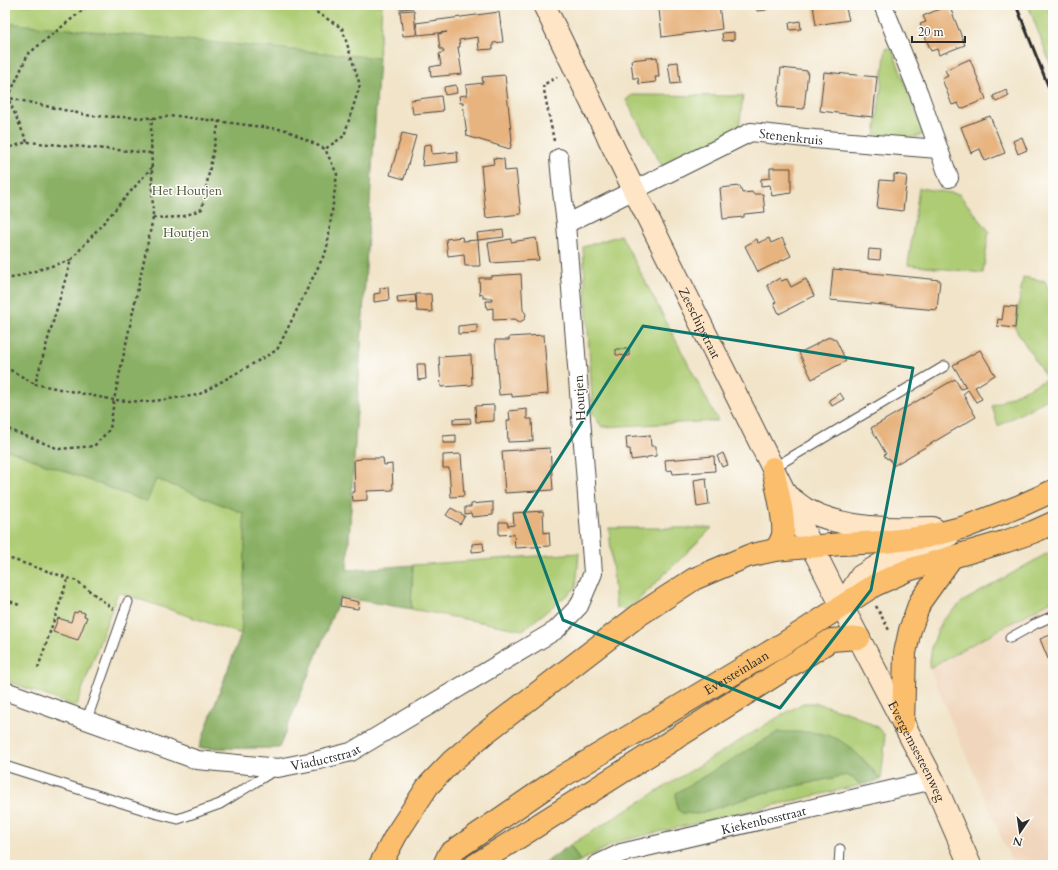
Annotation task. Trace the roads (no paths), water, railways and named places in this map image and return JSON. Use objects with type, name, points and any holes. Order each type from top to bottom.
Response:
[{"type":"highway","points":[[773,468],[782,516],[783,533],[781,542],[775,550]]},
{"type":"highway","points":[[380,865],[396,835],[428,786],[451,762],[484,734],[639,615],[694,579],[748,556],[775,550],[812,546],[884,542],[925,537],[965,527],[1020,506],[1053,491]]},
{"type":"highway","name":"Eversteinlaan","points":[[444,865],[449,854],[558,779],[778,647],[875,585],[908,570],[1026,534],[1053,523]]},
{"type":"highway","points":[[903,723],[905,653],[910,630],[920,602],[952,557]]},
{"type":"highway","points":[[475,865],[831,640],[859,638]]},
{"type":"main road","name":"Zeeschipstraat","points":[[544,5],[634,190],[859,638]]},
{"type":"main road","points":[[786,495],[806,509],[823,517],[842,523],[893,529],[965,527]]},
{"type":"main road","points":[[842,606],[861,576],[881,564],[919,550],[965,527]]},
{"type":"main road","name":"Evergemsesteenweg","points":[[859,638],[933,780],[970,865]]},
{"type":"street","points":[[883,5],[919,94],[949,178]]},
{"type":"street","name":"Stenenkruis","points":[[634,190],[751,132],[814,139],[938,149]]},
{"type":"street","name":"Houtjen","points":[[559,158],[566,224],[593,573]]},
{"type":"street","points":[[566,224],[634,190]]},
{"type":"street","name":"Viaductstraat","points":[[5,691],[87,719],[197,760],[278,768],[319,760],[351,752],[556,630],[579,606],[593,573]]},
{"type":"street","name":"Kiekenbosstraat","points":[[596,865],[621,853],[933,780]]},
{"type":"lane","points":[[773,468],[945,366]]},
{"type":"lane","points":[[87,719],[128,602]]},
{"type":"lane","points":[[1010,638],[1053,616]]},
{"type":"lane","points":[[5,766],[154,813],[178,819],[220,804],[278,768]]},
{"type":"lane","points":[[839,865],[840,850]]},
{"type":"railway","points":[[1016,5],[1053,98]]},
{"type":"park label","name":"Het Houtjen","points":[[187,190]]}]
